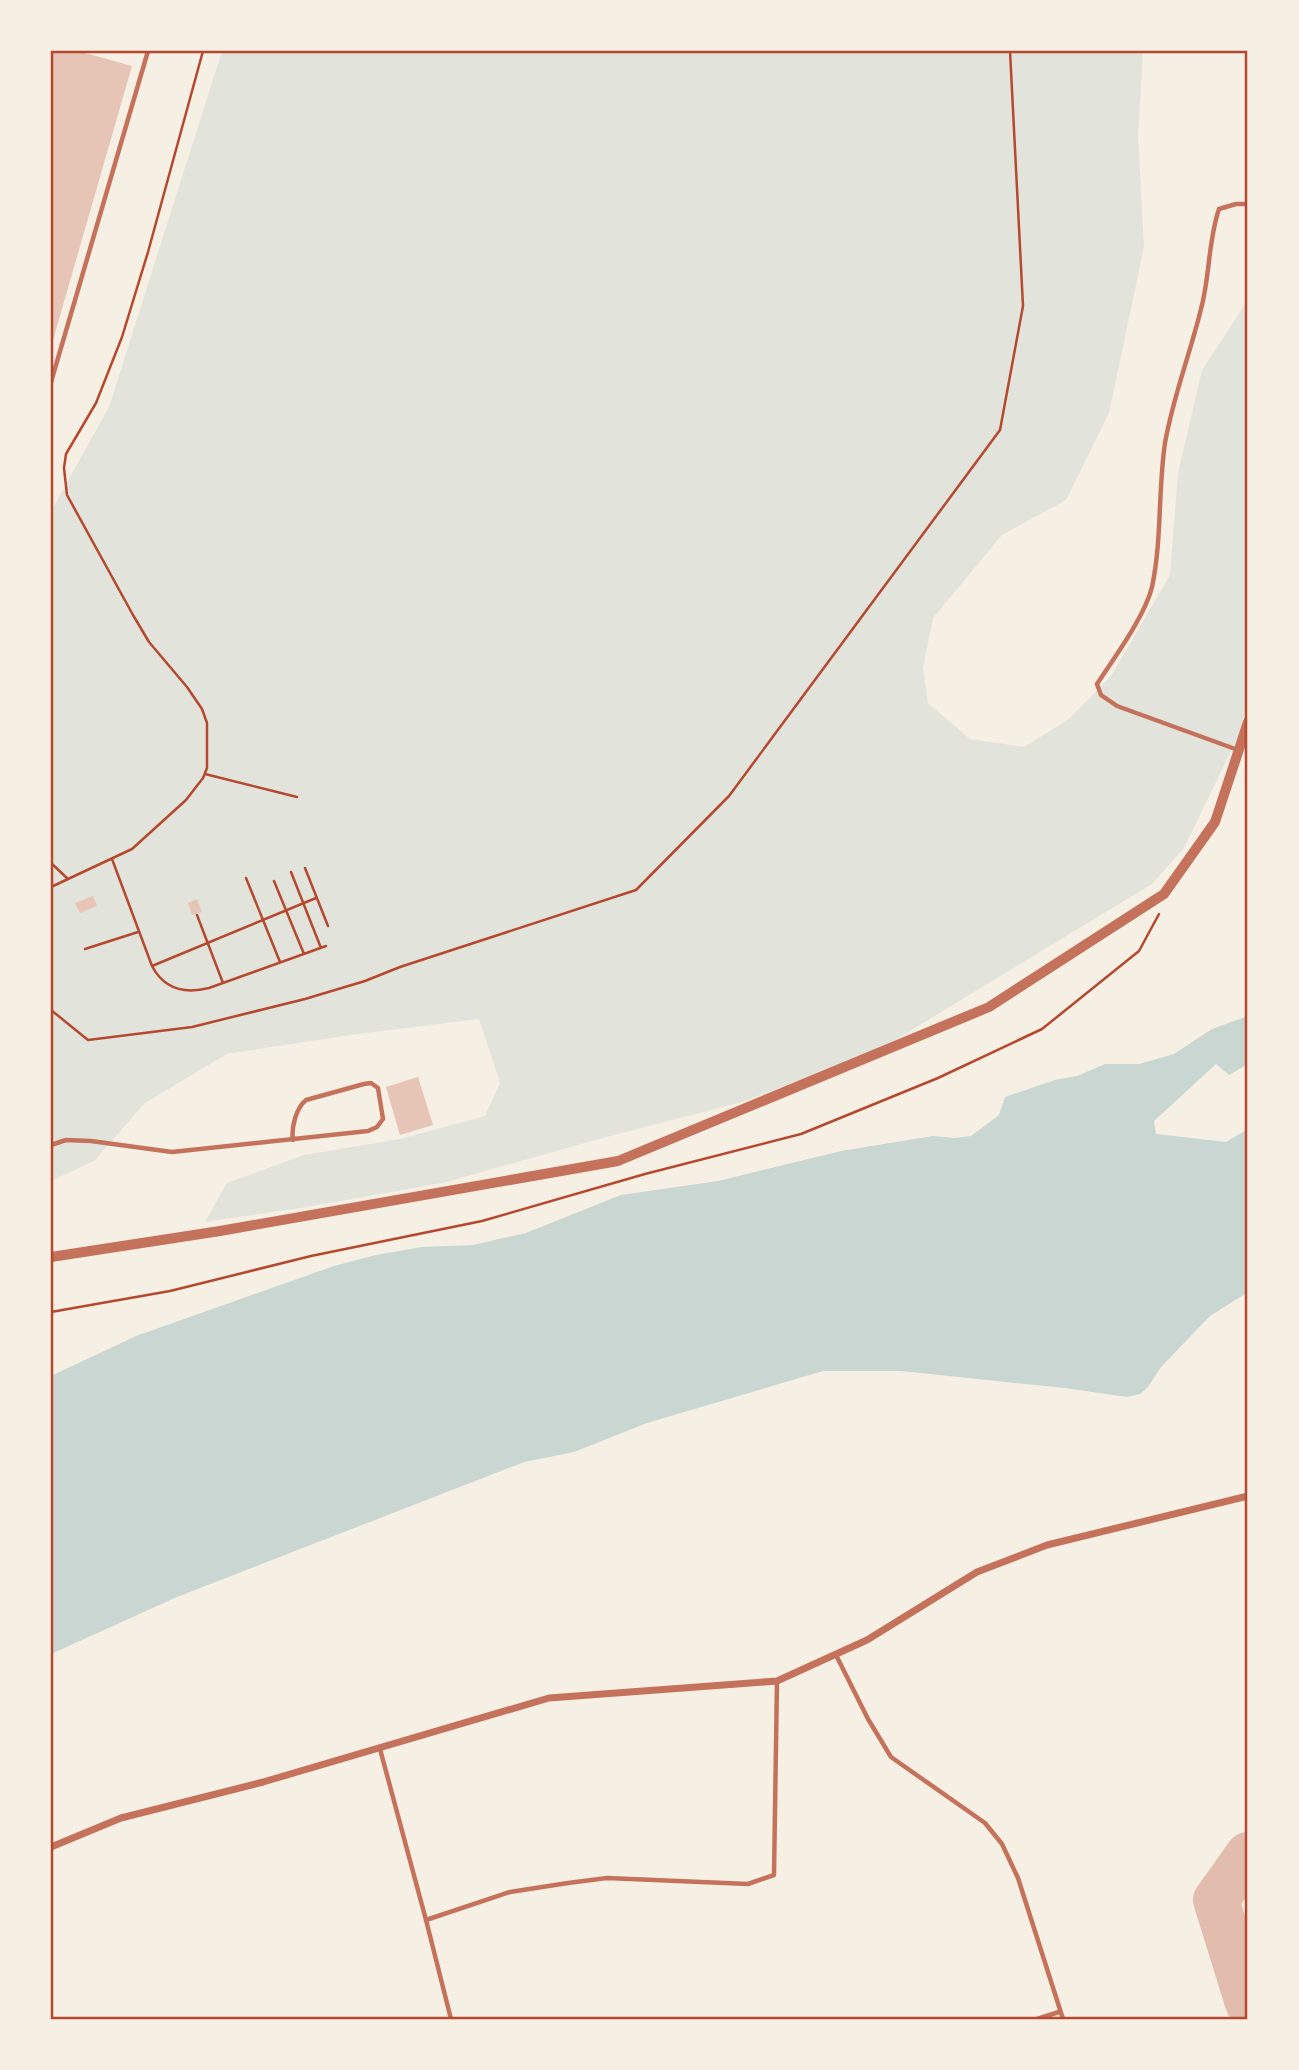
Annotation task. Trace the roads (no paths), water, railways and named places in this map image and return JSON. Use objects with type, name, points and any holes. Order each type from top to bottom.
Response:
[{"type":"street","points":[[51,1257],[234,1229],[618,1161],[989,1007],[1164,894],[1215,822],[1248,722]]},
{"type":"street","points":[[51,1847],[121,1818],[263,1782],[549,1698],[777,1681],[867,1640],[977,1572],[1048,1545],[1248,1496]]},
{"type":"lane","points":[[51,382],[148,51]]},
{"type":"lane","points":[[1239,751],[1117,706],[1101,695],[1097,684],[1138,618],[1151,589],[1160,524],[1165,445],[1176,393],[1202,307],[1216,216],[1219,209],[1248,204]]},
{"type":"lane","points":[[51,1146],[66,1140],[91,1141],[172,1153],[293,1140],[368,1131],[377,1127],[383,1119],[378,1088],[371,1083],[363,1083],[306,1100],[300,1104],[292,1133],[293,1140]]},
{"type":"lane","points":[[835,1654],[891,1757],[985,1823],[1002,1844],[1018,1878],[1063,2019]]},
{"type":"lane","points":[[426,1920],[510,1892],[568,1883],[607,1878],[748,1884],[774,1875],[777,1681]]},
{"type":"lane","points":[[379,1748],[451,2019]]},
{"type":"lane","points":[[1037,2019],[1060,2012]]}]
